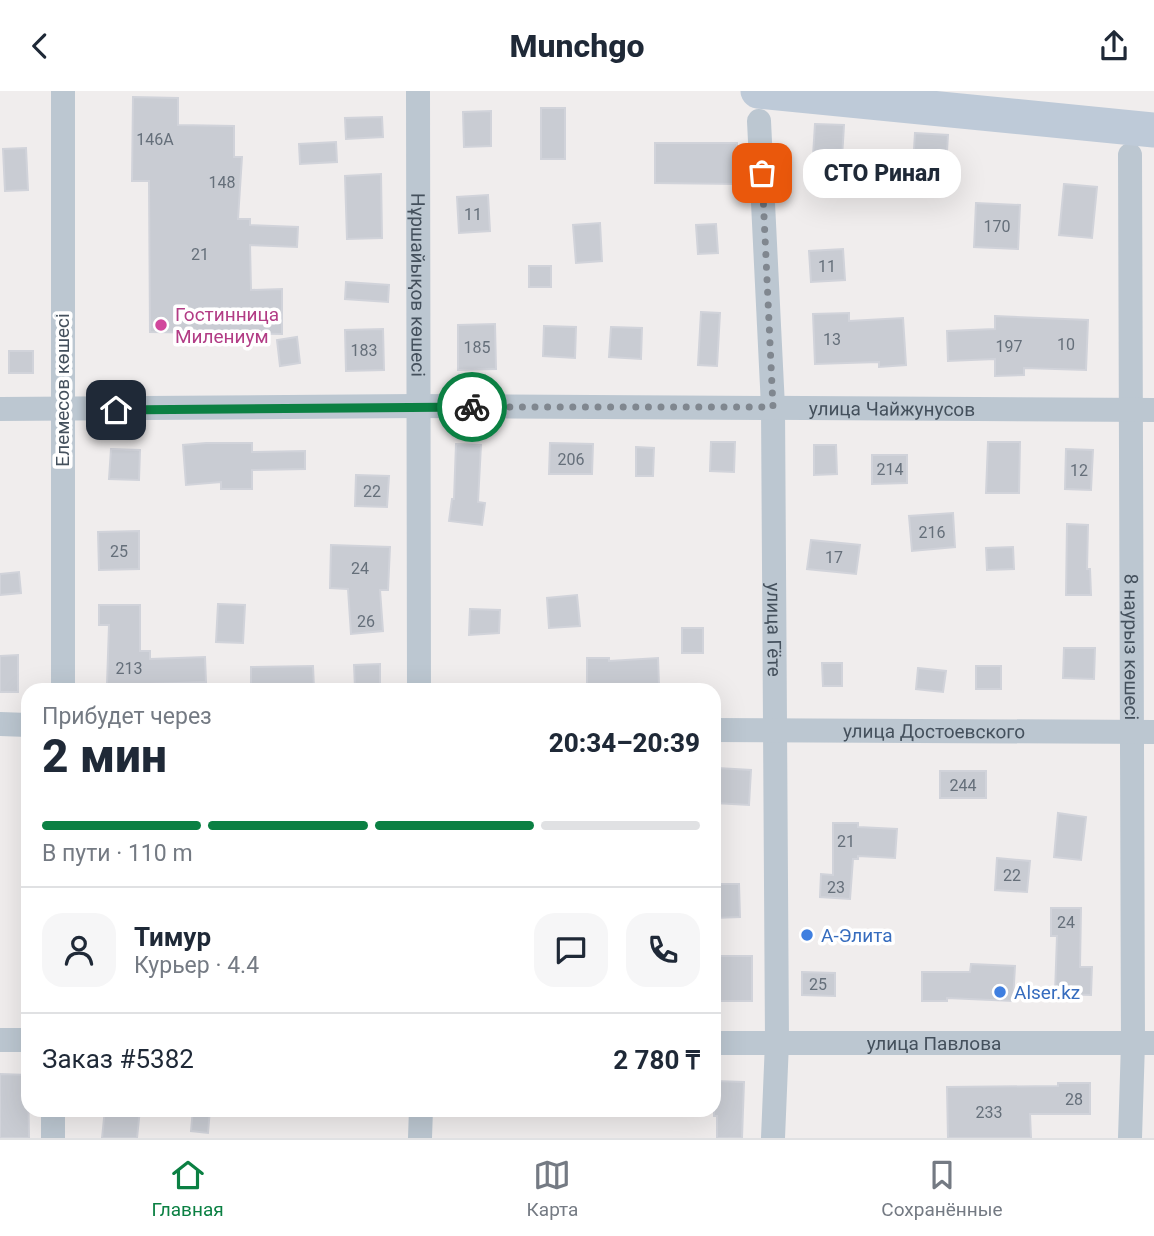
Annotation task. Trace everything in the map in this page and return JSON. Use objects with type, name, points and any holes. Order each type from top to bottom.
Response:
[{"type":"main road","points":[[759,106],[1154,129]]},
{"type":"street","name":"Елемесов көшесі","points":[[63,91],[64,683]]},
{"type":"street","name":"Нұршайықов көшесі","points":[[418,91],[419,683]]},
{"type":"street","name":"улица Гёте","points":[[759,106],[773,407],[777,731],[777,1042],[773,1138]]},
{"type":"street","name":"8 наурыз көшесі","points":[[1130,155],[1142,409],[1143,732],[1143,1043],[1130,1138]]},
{"type":"street","name":"улица Чайжунусов","points":[[0,409],[417,406],[1142,409]]},
{"type":"street","points":[[0,725],[21,725]]},
{"type":"street","name":"улица Достоевского","points":[[721,730],[1143,732]]},
{"type":"street","points":[[0,1040],[21,1040]]},
{"type":"street","name":"улица Павлова","points":[[721,1043],[1143,1043]]},
{"type":"street","points":[[52,1138],[53,1117]]},
{"type":"street","points":[[420,1138],[421,1117]]},
{"type":"building","points":[[133,97],[178,98],[178,125],[234,126],[234,157],[242,157],[238,219],[250,219],[250,225],[298,227],[297,247],[250,245],[251,290],[282,289],[282,334],[150,332],[149,181],[132,181]]},
{"type":"building","points":[[541,108],[565,108],[565,159],[541,159]]},
{"type":"building","points":[[491,111],[491,146],[464,147],[463,112]]},
{"type":"building","points":[[382,117],[383,137],[346,139],[345,118]]},
{"type":"building","points":[[815,124],[844,125],[842,158],[813,156]]},
{"type":"building","points":[[915,133],[948,135],[946,167],[913,166]]},
{"type":"building","points":[[336,142],[337,162],[300,164],[299,144]]},
{"type":"building","points":[[655,143],[737,143],[737,184],[655,183]]},
{"type":"building","points":[[26,148],[28,190],[5,191],[3,149]]},
{"type":"building","points":[[381,174],[382,238],[347,239],[345,176]]},
{"type":"building","points":[[1064,184],[1097,187],[1092,238],[1059,235]]},
{"type":"building","points":[[488,195],[490,231],[459,233],[457,197]]},
{"type":"building","points":[[976,203],[1020,205],[1018,249],[974,247]]},
{"type":"building","points":[[600,223],[602,261],[576,263],[573,225]]},
{"type":"building","points":[[716,224],[718,253],[698,254],[696,225]]},
{"type":"building","points":[[843,249],[845,280],[811,282],[809,251]]},
{"type":"building","points":[[529,266],[551,266],[551,287],[529,287]]},
{"type":"building","points":[[346,282],[389,285],[388,302],[345,299]]},
{"type":"building","points":[[701,312],[720,313],[717,366],[698,365]]},
{"type":"building","points":[[849,313],[849,321],[903,318],[906,365],[879,367],[879,362],[815,364],[813,314]]},
{"type":"building","points":[[995,316],[1088,320],[1086,370],[1024,368],[1024,375],[995,376],[995,359],[948,361],[947,331],[995,329]]},
{"type":"building","points":[[495,324],[496,369],[458,370],[458,325]]},
{"type":"building","points":[[544,326],[576,327],[575,358],[543,356]]},
{"type":"building","points":[[611,327],[642,328],[641,359],[609,357]]},
{"type":"building","points":[[383,329],[384,370],[346,371],[345,330]]},
{"type":"building","points":[[297,337],[300,363],[280,366],[277,340]]},
{"type":"building","points":[[9,351],[33,351],[33,373],[9,373]]},
{"type":"building","points":[[711,442],[735,442],[734,472],[710,471]]},
{"type":"building","points":[[988,442],[1020,442],[1019,493],[986,493]]},
{"type":"building","points":[[252,443],[252,452],[305,451],[305,469],[252,470],[252,489],[221,489],[221,482],[186,485],[183,445]]},
{"type":"building","points":[[550,443],[593,444],[592,474],[549,474]]},
{"type":"building","points":[[456,444],[481,445],[478,502],[485,503],[482,525],[449,521],[454,499]]},
{"type":"building","points":[[814,445],[836,445],[837,474],[814,475]]},
{"type":"building","points":[[636,447],[654,448],[653,476],[636,476]]},
{"type":"building","points":[[111,449],[140,450],[139,480],[109,479]]},
{"type":"building","points":[[1066,449],[1093,450],[1091,490],[1065,489]]},
{"type":"building","points":[[872,455],[907,455],[907,483],[872,484]]},
{"type":"building","points":[[356,475],[389,476],[387,507],[355,506]]},
{"type":"building","points":[[953,513],[955,547],[912,551],[909,516]]},
{"type":"building","points":[[1067,524],[1088,525],[1087,569],[1090,569],[1091,595],[1066,595]]},
{"type":"building","points":[[139,531],[139,569],[99,570],[98,532]]},
{"type":"building","points":[[811,540],[860,545],[856,574],[807,569]]},
{"type":"building","points":[[331,545],[390,547],[388,590],[380,590],[383,631],[351,634],[348,589],[330,588]]},
{"type":"building","points":[[1013,547],[1014,569],[987,570],[986,548]]},
{"type":"building","points":[[19,572],[21,593],[0,595],[0,574]]},
{"type":"building","points":[[577,595],[580,626],[549,628],[547,598]]},
{"type":"building","points":[[218,604],[245,605],[243,643],[216,642]]},
{"type":"building","points":[[99,605],[140,605],[140,651],[150,651],[150,659],[205,657],[206,682],[107,683],[109,625],[99,625]]},
{"type":"building","points":[[470,609],[500,610],[499,633],[469,635]]},
{"type":"building","points":[[682,628],[703,628],[703,653],[682,653]]},
{"type":"building","points":[[1064,648],[1095,648],[1094,679],[1063,678]]},
{"type":"building","points":[[18,655],[18,692],[0,692],[0,656]]},
{"type":"building","points":[[587,658],[609,658],[609,661],[658,658],[659,683],[587,683]]},
{"type":"building","points":[[822,663],[842,663],[842,686],[823,686]]},
{"type":"building","points":[[380,664],[380,683],[355,683],[354,665]]},
{"type":"building","points":[[313,666],[314,683],[251,683],[251,667]]},
{"type":"building","points":[[976,666],[1001,666],[1001,689],[976,689]]},
{"type":"building","points":[[918,668],[946,671],[943,692],[916,689]]},
{"type":"building","points":[[721,768],[751,770],[749,805],[721,803]]},
{"type":"building","points":[[940,771],[986,771],[986,798],[940,798]]},
{"type":"building","points":[[1058,813],[1086,817],[1081,860],[1054,857]]},
{"type":"building","points":[[833,823],[858,823],[858,827],[897,829],[895,858],[858,856],[858,859],[853,859],[850,899],[820,897],[821,874],[833,875]]},
{"type":"building","points":[[997,858],[1030,861],[1027,892],[995,890]]},
{"type":"building","points":[[721,884],[739,884],[740,917],[721,918]]},
{"type":"building","points":[[1051,908],[1081,908],[1080,967],[1092,967],[1091,995],[1055,994],[1057,936],[1051,936]]},
{"type":"building","points":[[721,956],[752,956],[752,1001],[721,1001]]},
{"type":"building","points":[[971,964],[1015,966],[1013,1001],[947,998],[947,1001],[922,1001],[922,972],[970,972]]},
{"type":"building","points":[[802,972],[835,973],[835,996],[802,995]]},
{"type":"building","points":[[0,1074],[21,1075],[21,1117],[29,1117],[29,1138],[0,1138]]},
{"type":"building","points":[[721,1081],[744,1082],[742,1138],[717,1138],[717,1117],[721,1117]]},
{"type":"building","points":[[1058,1083],[1090,1083],[1090,1114],[1030,1114],[1031,1138],[948,1138],[947,1087],[1058,1086]]},
{"type":"building","points":[[104,1117],[139,1117],[137,1138],[102,1138]]},
{"type":"building","points":[[192,1117],[209,1117],[208,1133],[191,1131]]},
{"type":"way so far","points":[[472,407],[773,407],[762,173]]},
{"type":"place","name":"СТО Ринал","points":[[762,173]]},
{"type":"place","name":"Гостинница Милениум","points":[[161,325]]},
{"type":"place","name":"А-Элита","points":[[807,935]]},
{"type":"place","name":"Alser.kz","points":[[1000,992]]},
{"type":"route","points":[[116,410],[472,407]]}]
